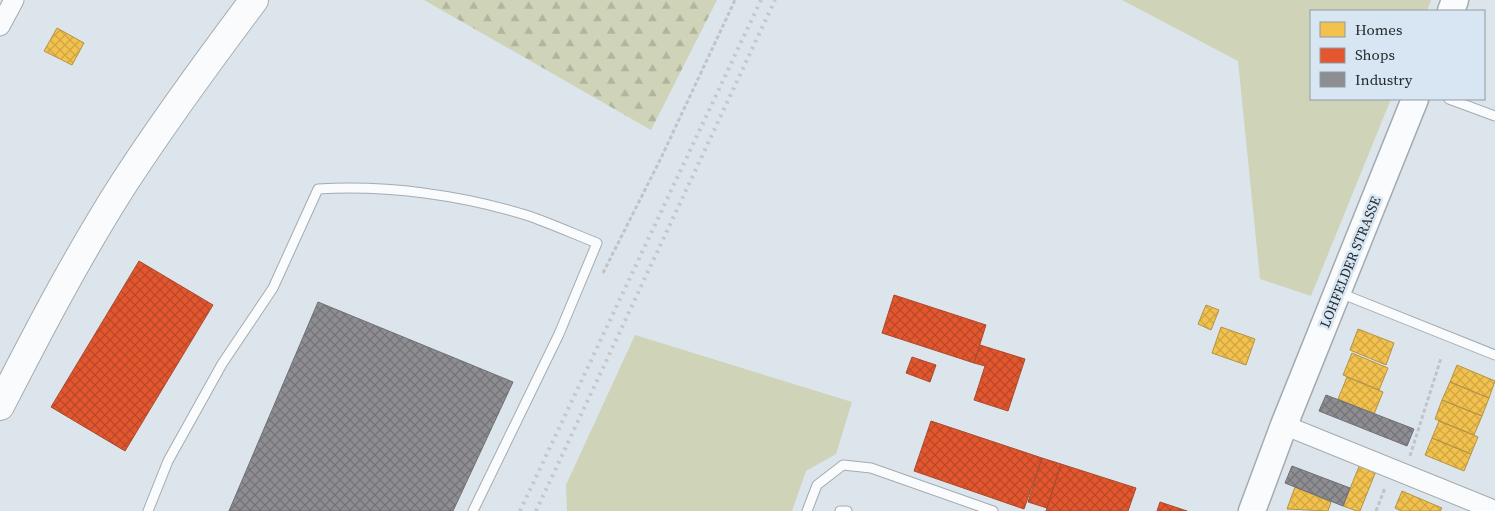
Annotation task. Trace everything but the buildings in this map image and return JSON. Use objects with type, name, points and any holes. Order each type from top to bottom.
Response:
[{"type":"main road","points":[[0,406],[40,328],[124,184],[167,118],[254,0]]},
{"type":"street","points":[[0,26],[14,0]]},
{"type":"street","name":"LOHFELDER STRASSE","points":[[1252,511],[1284,425],[1416,100]]},
{"type":"street","points":[[1284,425],[1405,472],[1489,508],[1488,511]]},
{"type":"lane","points":[[1451,100],[1495,116]]},
{"type":"lane","points":[[148,511],[168,461],[222,364],[273,288],[318,189],[362,187],[431,194],[488,206],[529,216],[597,243],[559,334],[473,511]]},
{"type":"lane","points":[[1337,292],[1495,355]]},
{"type":"lane","points":[[807,511],[817,485],[843,465],[871,468],[993,511]]},
{"type":"lane","points":[[840,511],[847,511]]},
{"type":"path","points":[[600,278],[661,158],[736,0]]},
{"type":"path","points":[[1405,472],[1441,358]]},
{"type":"green space","points":[[424,0],[717,0],[651,130]]},
{"type":"green space","points":[[1122,0],[1431,0],[1427,10],[1310,10],[1310,100],[1391,100],[1311,296],[1260,279],[1238,61]]},
{"type":"green space","points":[[635,335],[852,402],[836,454],[806,471],[792,511],[567,511],[566,485]]},
{"type":"railway","points":[[520,511],[761,0]]},
{"type":"railway","points":[[536,511],[775,0]]}]
